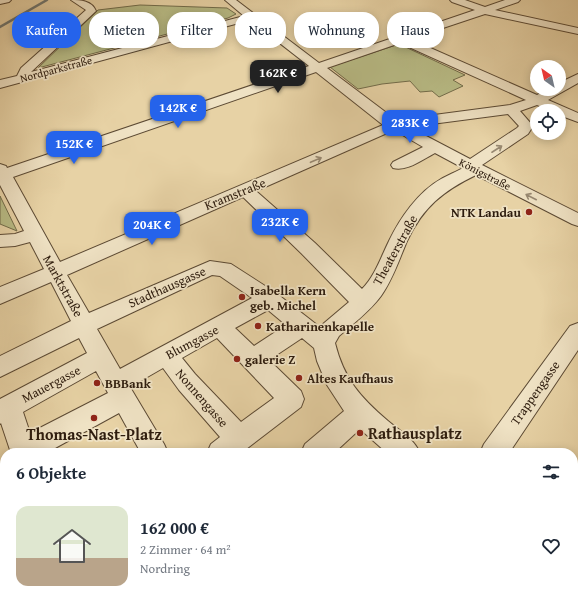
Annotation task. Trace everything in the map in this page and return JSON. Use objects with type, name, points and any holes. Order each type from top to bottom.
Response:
[{"type":"street","points":[[0,1],[6,0]]},
{"type":"street","points":[[23,77],[26,71],[91,11],[90,8],[76,0]]},
{"type":"street","name":"Königstraße","points":[[230,0],[246,12]]},
{"type":"street","points":[[455,0],[484,10],[578,31]]},
{"type":"street","points":[[444,24],[515,0]]},
{"type":"street","name":"Nordparkstraße","points":[[0,84],[235,21]]},
{"type":"street","name":"Königstraße","points":[[286,43],[394,125],[578,220]]},
{"type":"street","points":[[1,173],[387,43]]},
{"type":"street","points":[[420,48],[578,118]]},
{"type":"street","name":"Kramstraße","points":[[566,85],[578,78]]},
{"type":"street","name":"Kramstraße","points":[[0,296],[394,125],[511,109],[545,96]]},
{"type":"street","name":"Theaterstraße","points":[[324,343],[331,330],[373,291],[402,233],[412,216],[427,198],[446,183],[473,167],[523,131],[526,126],[511,109]]},
{"type":"street","points":[[399,165],[434,147]]},
{"type":"street","name":"Marktstraße","points":[[1,173],[151,448]]},
{"type":"street","points":[[244,190],[335,274],[362,302]]},
{"type":"street","points":[[0,241],[15,240],[34,234]]},
{"type":"street","name":"Stadthausgasse","points":[[0,367],[84,325],[210,268],[224,269],[269,299],[324,343]]},
{"type":"street","name":"Blumgasse","points":[[119,390],[166,356],[269,299]]},
{"type":"street","points":[[252,359],[303,326]]},
{"type":"street","points":[[220,327],[292,399],[229,446]]},
{"type":"street","name":"Trappengasse","points":[[497,448],[578,332]]},
{"type":"street","points":[[324,343],[326,356],[336,381],[345,395],[360,413],[401,448]]},
{"type":"street","name":"Nonnengasse","points":[[166,356],[187,382],[229,446]]},
{"type":"street","name":"Mauergasse","points":[[4,409],[101,357]]},
{"type":"street","points":[[28,448],[119,390]]},
{"type":"street","points":[[4,409],[22,448]]},
{"type":"street","points":[[320,448],[360,413]]},
{"type":"green space","points":[[140,5],[227,8],[235,14],[227,18],[227,12],[167,12],[167,34],[159,36],[159,12],[96,12],[98,10]]},
{"type":"green space","points":[[89,19],[89,48],[114,48],[38,68],[59,48],[81,48],[81,26]]},
{"type":"green space","points":[[387,48],[408,48],[465,75],[453,80],[463,86],[439,97],[432,91],[420,92],[410,81],[382,84],[358,89],[330,67]]},
{"type":"green space","points":[[0,196],[17,231],[0,224]]},
{"type":"waterway","points":[[0,27],[47,0]]},
{"type":"place","name":"NTK Landau","points":[[529,212]]},
{"type":"place","name":"Isabella Kern geb. Michel","points":[[242,297]]},
{"type":"place","name":"Katharinenkapelle","points":[[258,326]]},
{"type":"place","name":"galerie Z","points":[[237,359]]},
{"type":"place","name":"Altes Kaufhaus","points":[[299,378]]},
{"type":"place","name":"BBBank","points":[[97,383]]},
{"type":"place","name":"Thomas-Nast-Platz","points":[[94,418]]},
{"type":"place","name":"Rathausplatz","points":[[360,433]]}]
